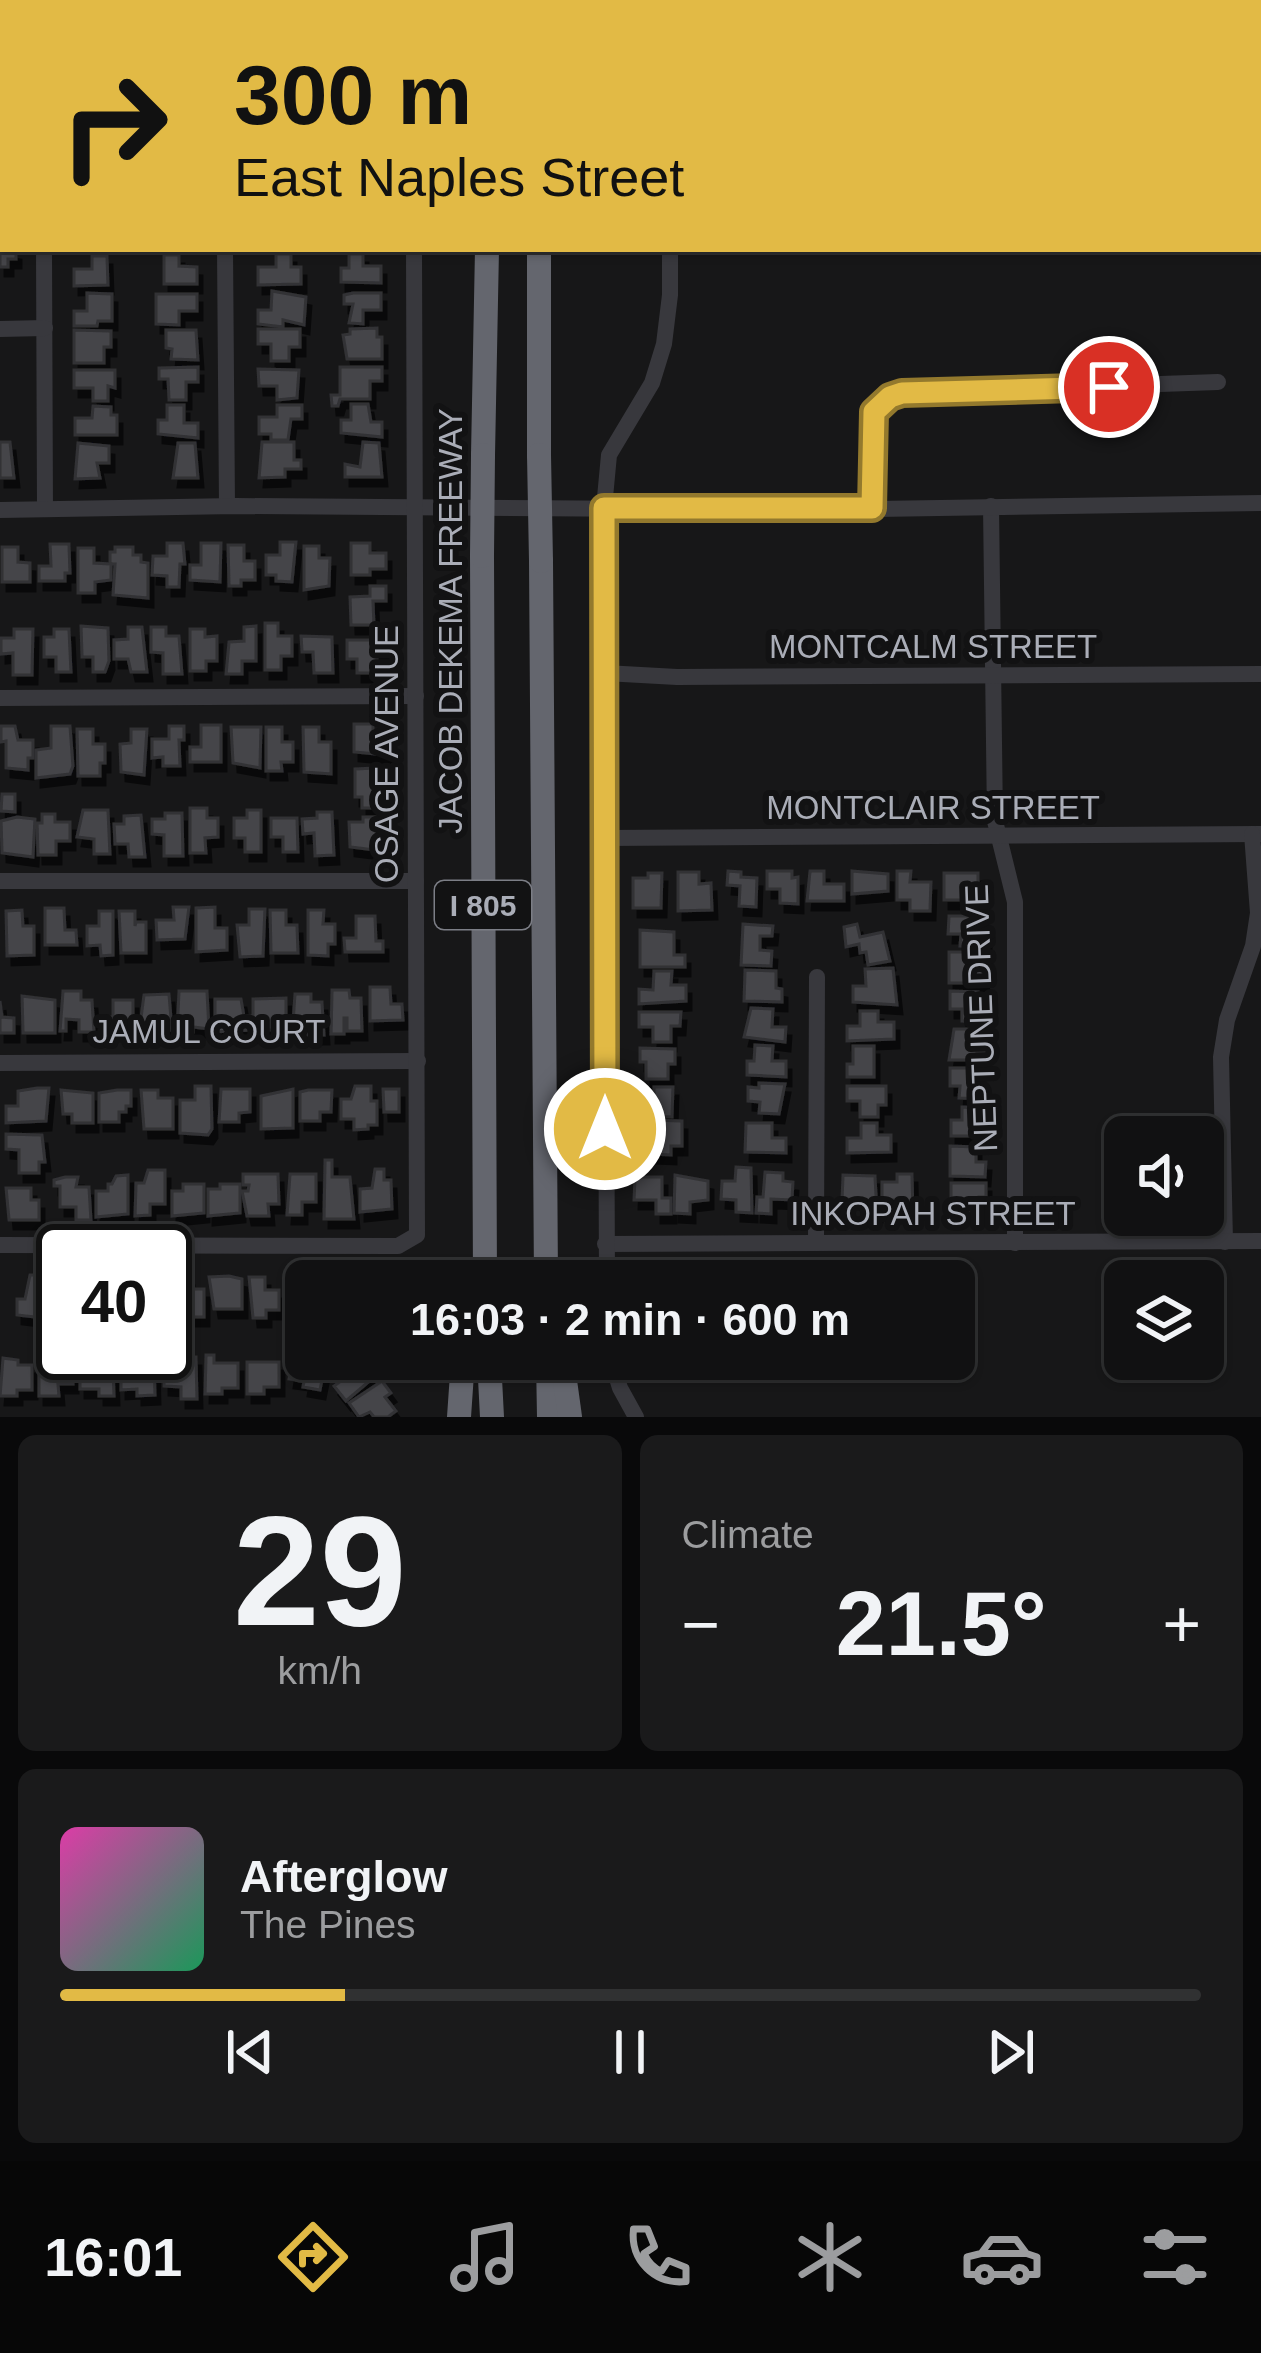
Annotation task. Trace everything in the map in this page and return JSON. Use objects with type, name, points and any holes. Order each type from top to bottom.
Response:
[{"type":"highway","name":"JACOB DEKEMA FREEWAY","points":[[483,1260],[485,252]]},
{"type":"highway","name":"I 805","points":[[538,252],[546,1260]]},
{"type":"highway","points":[[459,1417],[462,1380]]},
{"type":"highway","points":[[490,1380],[492,1417]]},
{"type":"highway","points":[[548,1380],[549,1417]]},
{"type":"highway","points":[[565,1380],[570,1417]]},
{"type":"street","points":[[44,252],[45,509]]},
{"type":"street","points":[[225,252],[227,506]]},
{"type":"street","name":"OSAGE AVENUE","points":[[0,1245],[398,1246],[409,1243],[419,1231],[414,252]]},
{"type":"street","points":[[606,1260],[604,508],[609,455],[652,383],[664,344],[670,252]]},
{"type":"street","points":[[0,329],[45,328]]},
{"type":"street","points":[[872,508],[874,412],[890,397],[1218,382]]},
{"type":"street","points":[[0,510],[1261,503]]},
{"type":"street","name":"NEPTUNE DRIVE","points":[[991,506],[998,837],[1015,902],[1016,1243]]},
{"type":"street","name":"MONTCALM STREET","points":[[605,673],[677,677],[1261,674]]},
{"type":"street","points":[[0,698],[416,696]]},
{"type":"street","points":[[1225,1242],[1221,1057],[1227,1020],[1253,946],[1258,913],[1257,834]]},
{"type":"street","name":"MONTCLAIR STREET","points":[[605,838],[1257,834]]},
{"type":"street","points":[[0,881],[416,881]]},
{"type":"street","points":[[817,976],[817,1243]]},
{"type":"street","name":"JAMUL COURT","points":[[0,1063],[418,1061]]},
{"type":"street","name":"INKOPAH STREET","points":[[605,1244],[1261,1241]]},
{"type":"street","points":[[618,1380],[636,1417]]},
{"type":"building","points":[[0,252],[16,252],[16,259],[8,259],[8,267],[0,267]]},
{"type":"building","points":[[276,254],[291,254],[291,267],[301,267],[301,284],[258,285],[258,267],[276,267]]},
{"type":"building","points":[[349,254],[363,254],[363,266],[381,266],[381,283],[341,282],[341,268],[349,268]]},
{"type":"building","points":[[164,255],[179,255],[179,266],[197,267],[197,284],[164,284]]},
{"type":"building","points":[[92,256],[107,256],[108,285],[74,286],[74,269],[92,269]]},
{"type":"building","points":[[272,291],[306,297],[304,325],[283,320],[283,327],[258,324],[258,310],[271,310]]},
{"type":"building","points":[[87,293],[112,294],[112,321],[74,326],[74,311],[87,311]]},
{"type":"building","points":[[381,293],[381,310],[363,310],[363,324],[349,323],[353,304],[344,304],[344,295]]},
{"type":"building","points":[[156,294],[197,294],[197,311],[179,311],[179,325],[156,324]]},
{"type":"building","points":[[377,328],[382,359],[347,359],[343,335],[350,334],[350,329]]},
{"type":"building","points":[[258,329],[300,329],[300,347],[289,347],[289,361],[271,361],[271,344],[258,344]]},
{"type":"building","points":[[74,330],[111,331],[104,363],[74,363]]},
{"type":"building","points":[[166,330],[196,330],[198,360],[171,359]]},
{"type":"building","points":[[198,367],[198,382],[186,382],[186,400],[169,400],[168,379],[159,379],[159,368]]},
{"type":"building","points":[[340,367],[382,367],[382,381],[370,381],[370,399],[340,399],[338,406],[332,406],[331,395],[340,395]]},
{"type":"building","points":[[258,369],[299,370],[297,398],[277,400],[277,386],[259,386]]},
{"type":"building","points":[[74,370],[115,370],[115,388],[108,386],[108,401],[93,401],[93,388],[74,388]]},
{"type":"building","points":[[351,404],[368,404],[371,422],[382,422],[382,437],[341,433],[341,420],[351,420]]},
{"type":"building","points":[[167,405],[184,405],[184,423],[198,423],[198,438],[158,434],[158,420],[167,420]]},
{"type":"building","points":[[277,405],[302,405],[302,419],[291,419],[288,440],[259,434],[259,417],[277,417]]},
{"type":"building","points":[[93,406],[111,407],[111,415],[117,415],[117,435],[75,435],[75,418],[92,418]]},
{"type":"building","points":[[0,442],[10,442],[14,478],[0,478]]},
{"type":"building","points":[[262,442],[294,442],[294,460],[301,460],[301,469],[285,469],[285,477],[259,478]]},
{"type":"building","points":[[363,442],[379,443],[382,477],[345,477],[345,464],[360,467]]},
{"type":"building","points":[[78,443],[109,446],[109,463],[97,463],[100,478],[75,479]]},
{"type":"building","points":[[178,443],[195,443],[198,478],[173,478]]},
{"type":"building","points":[[280,542],[296,542],[292,582],[266,575],[266,555],[280,555]]},
{"type":"building","points":[[167,543],[183,543],[185,564],[180,564],[179,587],[167,587],[167,576],[152,575],[153,556],[167,556]]},
{"type":"building","points":[[201,543],[221,543],[220,582],[190,580],[190,565],[201,565]]},
{"type":"building","points":[[351,543],[370,543],[370,553],[386,553],[386,569],[351,575]]},
{"type":"building","points":[[50,544],[69,544],[70,573],[65,573],[65,581],[39,581],[39,566],[51,566]]},
{"type":"building","points":[[228,545],[244,545],[244,561],[255,561],[255,580],[229,586]]},
{"type":"building","points":[[304,546],[319,546],[319,558],[330,558],[329,586],[304,590]]},
{"type":"building","points":[[2,547],[18,547],[18,562],[30,563],[30,582],[2,582]]},
{"type":"building","points":[[115,547],[133,547],[133,555],[141,555],[141,562],[148,563],[148,598],[113,595],[115,564],[110,564],[110,552]]},
{"type":"building","points":[[78,548],[94,548],[94,563],[111,564],[111,580],[95,582],[95,593],[78,593]]},
{"type":"building","points":[[370,586],[386,586],[386,601],[373,601],[374,625],[351,625],[350,597],[370,596]]},
{"type":"building","points":[[265,623],[278,623],[278,636],[292,636],[292,656],[281,656],[281,670],[265,670]]},
{"type":"building","points":[[81,626],[108,628],[105,672],[93,672],[93,657],[82,657]]},
{"type":"building","points":[[256,626],[256,661],[242,661],[242,674],[226,674],[229,642],[244,641],[244,627]]},
{"type":"building","points":[[128,627],[142,627],[147,672],[131,672],[128,659],[114,659],[114,640],[128,639]]},
{"type":"building","points":[[151,627],[166,627],[166,636],[179,636],[182,674],[163,674],[163,653],[151,652]]},
{"type":"building","points":[[14,629],[33,629],[32,675],[13,675],[13,653],[1,654],[1,638],[14,638]]},
{"type":"building","points":[[54,629],[69,629],[71,672],[56,672],[56,657],[44,657],[44,637],[54,637]]},
{"type":"building","points":[[190,629],[205,629],[205,637],[217,636],[217,661],[206,661],[206,671],[190,671]]},
{"type":"building","points":[[301,636],[332,637],[333,673],[314,673],[313,652],[302,652]]},
{"type":"building","points":[[347,640],[389,640],[389,656],[377,656],[377,673],[357,673],[357,659],[347,659]]},
{"type":"building","points":[[354,724],[373,724],[373,741],[387,741],[387,755],[354,752]]},
{"type":"building","points":[[201,725],[221,725],[221,762],[190,762],[190,747],[201,747]]},
{"type":"building","points":[[1,726],[15,726],[18,740],[33,740],[28,770],[6,768]]},
{"type":"building","points":[[51,726],[70,726],[73,766],[70,774],[36,778],[36,750],[51,748]]},
{"type":"building","points":[[169,726],[184,726],[180,766],[163,766],[163,757],[152,758],[152,739],[169,739]]},
{"type":"building","points":[[231,727],[261,727],[260,768],[233,763]]},
{"type":"building","points":[[266,727],[282,727],[282,742],[293,742],[293,762],[281,762],[282,771],[266,771]]},
{"type":"building","points":[[303,727],[319,727],[319,742],[331,742],[331,774],[304,772]]},
{"type":"building","points":[[77,729],[93,729],[93,744],[105,744],[100,776],[78,776]]},
{"type":"building","points":[[131,729],[147,729],[144,775],[121,772],[120,744],[131,743]]},
{"type":"building","points":[[374,768],[374,793],[387,793],[387,808],[362,808],[362,797],[355,797],[355,769]]},
{"type":"building","points":[[2,794],[15,794],[15,812],[1,811]]},
{"type":"building","points":[[190,808],[207,808],[207,818],[218,818],[218,837],[205,838],[206,853],[190,853]]},
{"type":"building","points":[[83,810],[108,810],[110,854],[94,854],[94,839],[77,837]]},
{"type":"building","points":[[247,810],[261,810],[261,852],[245,852],[245,838],[234,838],[234,818],[247,818]]},
{"type":"building","points":[[317,812],[332,812],[334,855],[315,856],[314,833],[303,834],[302,819],[317,818]]},
{"type":"building","points":[[165,813],[182,813],[183,856],[164,856],[164,835],[152,834],[152,819],[165,819]]},
{"type":"building","points":[[42,814],[55,814],[55,822],[70,822],[70,841],[56,841],[56,855],[38,855],[37,823],[42,823]]},
{"type":"building","points":[[141,815],[145,857],[129,857],[128,844],[115,844],[114,824],[124,824],[124,816]]},
{"type":"building","points":[[363,817],[378,817],[378,834],[391,836],[391,852],[350,847],[349,822],[363,822]]},
{"type":"building","points":[[271,818],[297,818],[298,852],[283,852],[283,837],[271,837]]},
{"type":"building","points":[[35,819],[33,857],[2,853],[1,821]]},
{"type":"building","points":[[728,871],[757,878],[756,907],[739,906],[740,886],[727,885]]},
{"type":"building","points":[[767,871],[792,871],[792,878],[798,877],[798,904],[780,903],[780,889],[767,889]]},
{"type":"building","points":[[810,871],[824,871],[824,884],[844,884],[844,901],[807,901]]},
{"type":"building","points":[[852,871],[888,874],[888,891],[852,894]]},
{"type":"building","points":[[897,871],[911,871],[910,882],[931,882],[930,911],[910,911],[910,900],[897,900]]},
{"type":"building","points":[[678,872],[699,872],[699,884],[711,883],[712,910],[678,911]]},
{"type":"building","points":[[648,873],[662,873],[661,908],[633,908],[633,878],[648,878]]},
{"type":"building","points":[[944,873],[978,873],[978,894],[971,894],[971,900],[944,900]]},
{"type":"building","points":[[173,907],[189,907],[185,939],[157,940],[156,920],[174,920]]},
{"type":"building","points":[[215,907],[215,928],[227,928],[227,950],[196,952],[196,908]]},
{"type":"building","points":[[45,908],[64,908],[65,930],[76,930],[77,945],[45,945]]},
{"type":"building","points":[[249,909],[265,909],[263,956],[240,957],[237,925],[249,925]]},
{"type":"building","points":[[22,910],[23,926],[34,926],[34,955],[7,956],[6,911]]},
{"type":"building","points":[[270,910],[286,910],[286,925],[297,925],[298,953],[271,953]]},
{"type":"building","points":[[308,910],[324,910],[323,924],[335,924],[335,944],[328,944],[328,956],[308,955]]},
{"type":"building","points":[[99,911],[113,911],[113,955],[101,956],[100,945],[87,946],[87,926],[99,926]]},
{"type":"building","points":[[119,911],[135,911],[135,926],[146,922],[146,953],[121,953]]},
{"type":"building","points":[[356,916],[375,916],[376,941],[383,941],[383,952],[345,952],[344,938],[356,938]]},
{"type":"building","points":[[949,916],[975,916],[975,934],[986,934],[986,947],[960,946],[961,934],[948,934]]},
{"type":"building","points":[[743,924],[773,926],[772,936],[760,936],[760,950],[772,951],[771,966],[741,965]]},
{"type":"building","points":[[857,924],[860,937],[883,932],[890,961],[868,965],[859,944],[846,947],[844,927]]},
{"type":"building","points":[[640,930],[674,932],[674,955],[685,955],[685,967],[640,967]]},
{"type":"building","points":[[949,952],[980,952],[984,983],[949,983]]},
{"type":"building","points":[[893,968],[897,1005],[853,1002],[853,986],[866,986],[865,969]]},
{"type":"building","points":[[745,970],[776,971],[782,1002],[744,1001]]},
{"type":"building","points":[[654,971],[672,971],[671,985],[686,985],[686,1001],[639,1004],[639,989],[653,990]]},
{"type":"building","points":[[370,987],[390,987],[391,1004],[402,1004],[403,1020],[370,1021]]},
{"type":"building","points":[[332,990],[349,990],[350,998],[361,998],[362,1031],[347,1031],[344,1018],[344,1034],[331,1034]]},
{"type":"building","points":[[63,991],[81,991],[81,1000],[92,1000],[94,1032],[79,1032],[79,1020],[66,1019],[66,1031],[60,1031]]},
{"type":"building","points":[[179,991],[207,991],[209,1029],[177,1032]]},
{"type":"building","points":[[950,991],[978,992],[978,1007],[985,1008],[984,1022],[962,1021],[962,1009],[950,1009]]},
{"type":"building","points":[[169,994],[172,1030],[139,1032],[144,995]]},
{"type":"building","points":[[295,994],[311,994],[311,1002],[322,1002],[324,1035],[308,1035],[308,1022],[293,1022]]},
{"type":"building","points":[[22,996],[55,1000],[55,1033],[23,1033]]},
{"type":"building","points":[[286,998],[286,1031],[253,1029],[253,999]]},
{"type":"building","points":[[215,999],[241,999],[244,1016],[251,1016],[251,1030],[215,1032]]},
{"type":"building","points":[[113,1000],[133,1000],[133,1029],[101,1032],[101,1017],[113,1017]]},
{"type":"building","points":[[0,1001],[2,1017],[14,1018],[14,1033],[0,1033]]},
{"type":"building","points":[[751,1008],[773,1009],[772,1027],[786,1027],[785,1042],[744,1037]]},
{"type":"building","points":[[860,1011],[878,1011],[878,1022],[894,1022],[894,1039],[847,1041],[847,1026],[860,1026]]},
{"type":"building","points":[[639,1012],[681,1012],[680,1026],[671,1026],[671,1042],[653,1042],[653,1027],[639,1027]]},
{"type":"building","points":[[954,1029],[986,1029],[985,1052],[977,1052],[976,1060],[949,1060]]},
{"type":"building","points":[[755,1045],[773,1046],[772,1061],[786,1061],[786,1077],[747,1075],[747,1061],[754,1061]]},
{"type":"building","points":[[853,1046],[874,1046],[874,1077],[847,1077]]},
{"type":"building","points":[[640,1048],[675,1049],[668,1079],[646,1079]]},
{"type":"building","points":[[950,1068],[976,1068],[975,1084],[985,1085],[984,1099],[959,1098],[960,1086],[950,1086]]},
{"type":"building","points":[[759,1083],[785,1084],[779,1114],[759,1113],[760,1102],[748,1101],[748,1087],[759,1088]]},
{"type":"building","points":[[195,1086],[211,1086],[212,1129],[208,1135],[180,1133],[180,1100],[195,1100]]},
{"type":"building","points":[[355,1086],[371,1086],[371,1101],[377,1101],[377,1125],[368,1125],[368,1129],[354,1130],[354,1119],[341,1119],[341,1099],[351,1099]]},
{"type":"building","points":[[847,1086],[886,1086],[886,1105],[878,1105],[878,1117],[860,1117],[860,1101],[847,1101]]},
{"type":"building","points":[[654,1087],[673,1087],[672,1117],[640,1116],[640,1102],[654,1102]]},
{"type":"building","points":[[49,1088],[46,1121],[6,1123],[6,1106],[18,1106],[18,1091]]},
{"type":"building","points":[[221,1089],[250,1089],[250,1112],[239,1113],[239,1122],[219,1122]]},
{"type":"building","points":[[293,1089],[293,1128],[261,1129],[261,1096]]},
{"type":"building","points":[[383,1089],[399,1089],[399,1112],[384,1112]]},
{"type":"building","points":[[61,1090],[93,1093],[93,1123],[72,1123],[72,1114],[63,1114]]},
{"type":"building","points":[[131,1090],[131,1106],[119,1112],[119,1122],[99,1122],[99,1093]]},
{"type":"building","points":[[141,1090],[158,1090],[158,1098],[173,1098],[173,1129],[144,1129]]},
{"type":"building","points":[[332,1090],[331,1112],[320,1112],[320,1121],[300,1121],[300,1092]]},
{"type":"building","points":[[962,1107],[985,1108],[978,1136],[951,1136],[951,1120],[962,1120]]},
{"type":"building","points":[[682,1121],[682,1146],[671,1146],[671,1155],[650,1154],[650,1142],[639,1142],[640,1123]]},
{"type":"building","points":[[746,1123],[772,1123],[772,1138],[786,1138],[786,1153],[745,1152]]},
{"type":"building","points":[[861,1123],[877,1123],[877,1135],[891,1135],[891,1152],[847,1153],[847,1138],[861,1138]]},
{"type":"building","points":[[6,1134],[42,1135],[45,1162],[39,1162],[39,1173],[19,1173],[19,1150],[6,1149]]},
{"type":"building","points":[[950,1146],[976,1147],[976,1162],[986,1162],[985,1177],[950,1176]]},
{"type":"building","points":[[325,1160],[332,1160],[332,1177],[350,1177],[354,1219],[324,1219]]},
{"type":"building","points":[[736,1167],[751,1168],[752,1213],[736,1212],[736,1200],[721,1199],[722,1181],[735,1181]]},
{"type":"building","points":[[375,1169],[384,1169],[384,1180],[391,1180],[392,1209],[360,1212],[360,1189],[372,1188]]},
{"type":"building","points":[[148,1170],[165,1170],[165,1204],[150,1204],[150,1215],[135,1216],[136,1183],[144,1183]]},
{"type":"building","points":[[765,1172],[783,1173],[783,1181],[793,1182],[792,1200],[771,1199],[771,1214],[756,1213]]},
{"type":"building","points":[[243,1174],[278,1174],[279,1204],[268,1204],[269,1216],[247,1216],[242,1191],[248,1191],[249,1185],[243,1185]]},
{"type":"building","points":[[290,1174],[316,1174],[316,1202],[302,1202],[302,1215],[287,1215]]},
{"type":"building","points":[[897,1174],[912,1174],[913,1213],[897,1213],[897,1200],[882,1200],[882,1182],[897,1182]]},
{"type":"building","points":[[128,1175],[128,1214],[96,1217],[96,1191],[108,1191],[116,1176]]},
{"type":"building","points":[[675,1175],[708,1181],[708,1200],[690,1202],[690,1214],[674,1213]]},
{"type":"building","points":[[843,1175],[875,1176],[877,1213],[863,1212],[863,1200],[842,1199]]},
{"type":"building","points":[[78,1177],[76,1187],[89,1187],[91,1220],[76,1220],[76,1207],[60,1207],[60,1186],[54,1186],[54,1180]]},
{"type":"building","points":[[635,1177],[662,1177],[662,1198],[671,1198],[671,1214],[656,1214],[656,1200],[634,1200]]},
{"type":"building","points":[[951,1183],[986,1183],[979,1212],[951,1212]]},
{"type":"building","points":[[183,1184],[204,1184],[204,1213],[172,1216],[172,1191],[183,1191]]},
{"type":"building","points":[[220,1184],[240,1184],[240,1213],[208,1216],[208,1189],[220,1189]]},
{"type":"building","points":[[6,1188],[31,1188],[31,1200],[39,1200],[39,1220],[9,1220]]},
{"type":"building","points":[[30,1275],[36,1275],[36,1317],[17,1315],[17,1299],[25,1299]]},
{"type":"building","points":[[209,1277],[242,1279],[242,1309],[214,1309]]},
{"type":"building","points":[[249,1277],[265,1277],[265,1290],[279,1290],[279,1310],[266,1310],[266,1318],[253,1318]]},
{"type":"building","points":[[192,1289],[204,1289],[204,1317],[192,1317]]},
{"type":"building","points":[[206,1355],[214,1355],[214,1363],[238,1363],[238,1388],[205,1394]]},
{"type":"building","points":[[192,1357],[196,1357],[197,1399],[181,1399],[181,1387],[164,1386],[164,1380],[192,1380]]},
{"type":"building","points":[[3,1358],[32,1365],[32,1390],[0,1396]]},
{"type":"building","points":[[247,1362],[279,1362],[279,1387],[264,1387],[264,1394],[247,1394]]},
{"type":"building","points":[[39,1380],[73,1380],[73,1384],[58,1384],[59,1396],[39,1396]]},
{"type":"building","points":[[80,1380],[114,1380],[114,1396],[99,1396],[99,1389],[80,1389]]},
{"type":"building","points":[[121,1380],[155,1380],[155,1395],[137,1396],[137,1389],[121,1390]]},
{"type":"building","points":[[296,1380],[322,1380],[320,1390],[303,1387],[304,1381]]},
{"type":"building","points":[[342,1380],[371,1380],[346,1401],[334,1386]]},
{"type":"building","points":[[382,1381],[391,1393],[385,1397],[396,1411],[388,1417],[374,1417],[370,1412],[359,1417],[349,1403]]},
{"type":"route","points":[[605,1129],[604,508],[872,508],[874,412],[890,397],[1109,387]]}]
